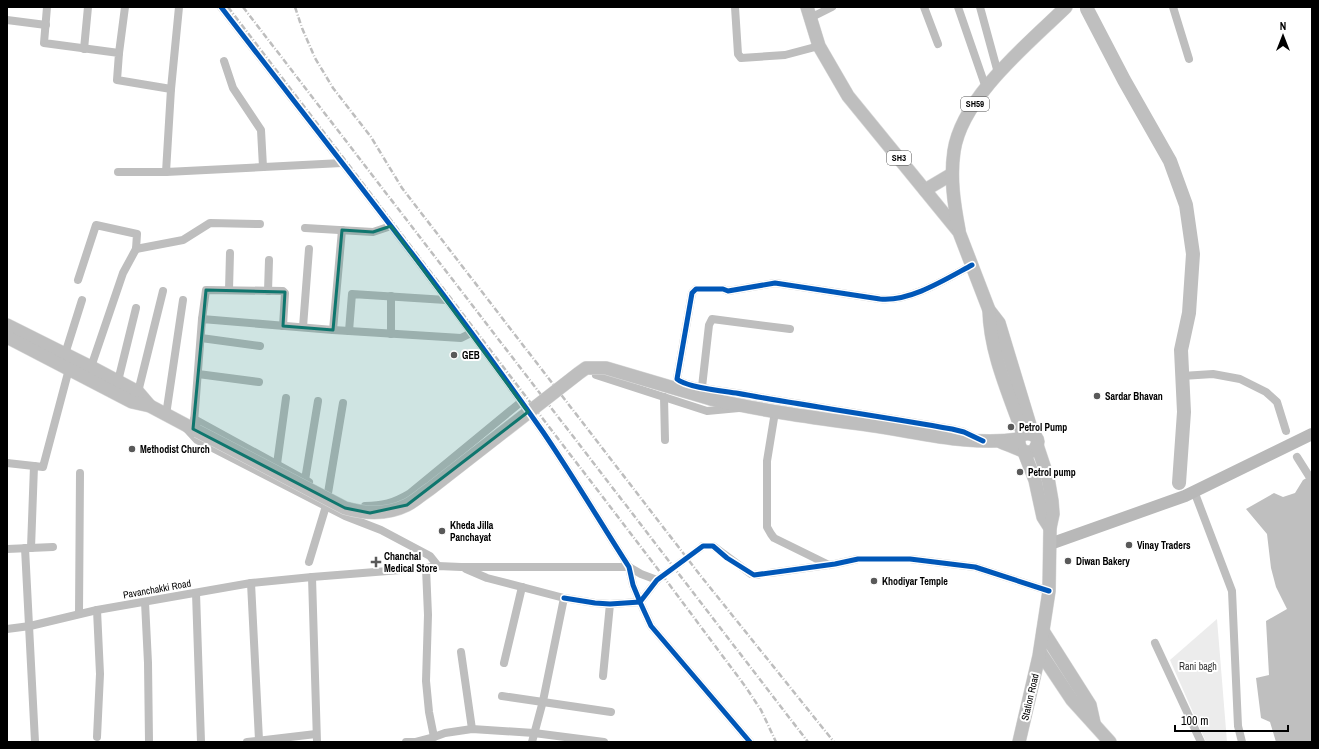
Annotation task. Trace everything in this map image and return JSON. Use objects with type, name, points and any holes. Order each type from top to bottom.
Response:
[{"type":"main road","name":"SH59","points":[[959,232],[954,201],[952,174],[954,150],[961,128],[980,96],[998,74],[1066,7]]},
{"type":"main road","name":"SH3","points":[[808,12],[819,46],[848,96],[959,232],[989,310],[994,348],[1026,442]]},
{"type":"main road","points":[[926,190],[952,174]]},
{"type":"main road","points":[[7,325],[138,392],[150,406]]},
{"type":"main road","points":[[7,337],[132,402],[150,406],[191,426],[346,508],[370,513],[390,510],[407,505],[430,489],[586,368],[606,368],[747,408],[963,440],[1026,442]]},
{"type":"main road","points":[[1050,544],[1185,496],[1312,434]]},
{"type":"main road","name":"Station Road","points":[[1019,742],[1044,631],[1049,592],[1050,528],[1053,514],[1048,478],[1026,442]]},
{"type":"main road","points":[[1044,631],[1090,705],[1095,725]]},
{"type":"main road","points":[[1040,652],[1072,700],[1110,742]]},
{"type":"street","points":[[47,7],[44,43],[119,53]]},
{"type":"street","points":[[84,49],[88,7]]},
{"type":"street","points":[[125,7],[117,80],[172,89]]},
{"type":"street","points":[[166,172],[179,7]]},
{"type":"street","points":[[221,7],[391,226],[544,433],[629,567],[632,585],[651,626],[750,742]]},
{"type":"street","points":[[735,7],[738,54],[742,58],[785,55],[819,46]]},
{"type":"street","points":[[808,12],[832,7]]},
{"type":"street","points":[[924,7],[938,44]]},
{"type":"street","points":[[958,7],[986,88]]},
{"type":"street","points":[[980,7],[998,74]]},
{"type":"street","points":[[1173,7],[1189,59]]},
{"type":"street","points":[[7,20],[46,25]]},
{"type":"street","points":[[224,62],[234,88],[260,130],[263,167]]},
{"type":"street","points":[[118,172],[166,172],[342,163]]},
{"type":"street","points":[[136,250],[183,240],[210,223],[260,224]]},
{"type":"street","points":[[78,280],[96,225],[136,233],[138,236],[136,250],[123,273],[91,367]]},
{"type":"street","points":[[305,228],[373,232],[391,226]]},
{"type":"street","points":[[333,330],[342,230]]},
{"type":"street","points":[[303,327],[309,249]]},
{"type":"street","points":[[229,290],[230,254]]},
{"type":"street","points":[[268,291],[269,260]]},
{"type":"street","points":[[972,266],[935,286],[896,299],[775,283],[728,290],[696,289],[692,293],[677,379],[685,384],[952,429],[964,432],[983,441]]},
{"type":"street","points":[[283,326],[285,292],[206,290],[202,319],[198,374],[191,426],[197,440],[326,506],[430,556],[438,566]]},
{"type":"street","points":[[138,392],[163,291]]},
{"type":"street","points":[[349,331],[352,294],[446,300]]},
{"type":"street","points":[[391,296],[391,334]]},
{"type":"street","points":[[65,354],[82,300]]},
{"type":"street","points":[[166,415],[183,300]]},
{"type":"street","points":[[118,382],[136,308]]},
{"type":"street","points":[[202,319],[333,330],[461,338],[471,333]]},
{"type":"street","points":[[702,387],[709,325],[712,319],[790,329]]},
{"type":"street","points":[[201,338],[260,346]]},
{"type":"street","points":[[7,463],[43,467],[69,369]]},
{"type":"street","points":[[198,374],[259,382]]},
{"type":"street","points":[[596,375],[707,411],[747,408]]},
{"type":"street","points":[[277,464],[286,398]]},
{"type":"street","points":[[664,398],[665,440]]},
{"type":"street","points":[[305,480],[318,401]]},
{"type":"street","points":[[191,426],[277,464],[328,493],[356,506],[379,506],[394,502],[408,494],[521,402]]},
{"type":"street","points":[[328,493],[343,403]]},
{"type":"street","points":[[775,412],[768,461],[768,527],[774,538],[830,565]]},
{"type":"street","points":[[34,466],[28,548],[35,742]]},
{"type":"street","points":[[79,614],[80,473]]},
{"type":"street","points":[[1194,491],[1232,591],[1238,726],[1242,742]]},
{"type":"street","points":[[309,562],[326,506]]},
{"type":"street","points":[[703,546],[713,546],[751,574],[758,575]]},
{"type":"street","points":[[7,549],[53,547]]},
{"type":"street","points":[[770,573],[830,565],[858,559],[910,559],[975,567],[1049,592]]},
{"type":"street","name":"Pavanchakki Road","points":[[7,629],[30,626],[97,610],[251,583],[438,566],[629,567]]},
{"type":"street","points":[[461,567],[487,578],[564,598],[610,604],[640,602],[657,580],[641,574],[629,567]]},
{"type":"street","points":[[426,568],[428,615],[426,681],[429,712],[434,737]]},
{"type":"street","points":[[247,742],[259,740],[270,741],[316,738],[312,577]]},
{"type":"street","points":[[251,583],[259,740]]},
{"type":"street","points":[[504,663],[522,587]]},
{"type":"street","points":[[196,593],[201,742]]},
{"type":"street","points":[[532,742],[543,701],[564,598]]},
{"type":"street","points":[[145,602],[148,663],[148,742]]},
{"type":"street","points":[[603,676],[610,604]]},
{"type":"street","points":[[97,610],[100,674],[97,738]]},
{"type":"street","points":[[1155,643],[1201,742]]},
{"type":"street","points":[[461,652],[472,729]]},
{"type":"street","points":[[502,696],[611,712]]},
{"type":"street","points":[[406,742],[415,742],[445,733],[472,729],[534,733],[604,742]]},
{"type":"street","points":[[443,742],[445,733]]},
{"type":"highlighted area","points":[[391,226],[528,412],[407,505],[370,513],[345,508],[193,429],[206,290],[285,292],[283,326],[333,330],[342,230],[373,232]]},
{"type":"green space","name":"Rani bagh","points":[[1217,619],[1227,742],[1206,742],[1170,660]]},
{"type":"shaded area","points":[[1312,475],[1312,742],[1276,742],[1270,722],[1261,718],[1256,678],[1269,675],[1266,621],[1287,609],[1276,587],[1271,568],[1267,534],[1246,509],[1274,493],[1283,497],[1295,493],[1303,480]]},
{"type":"waterway","points":[[1087,9],[1124,80],[1170,161],[1186,205],[1193,254],[1189,313],[1181,350],[1184,412],[1179,483]]},
{"type":"waterway","points":[[1182,376],[1213,374],[1240,379],[1266,392],[1277,402],[1286,431]]},
{"type":"waterway","points":[[1297,457],[1309,476]]},
{"type":"tunnel","points":[[657,580],[703,546]]},
{"type":"railway","points":[[228,7],[657,568],[745,686],[761,710],[776,742]]},
{"type":"railway","points":[[243,7],[808,742]]},
{"type":"railway","points":[[295,7],[315,58],[333,88],[371,137],[402,188],[700,575],[834,742]]},
{"type":"cycle path","points":[[221,7],[425,271],[543,432],[629,567],[633,585],[640,602],[610,604],[564,598]]},
{"type":"cycle path","points":[[972,265],[928,288],[903,297],[892,299],[880,299],[775,283],[728,291],[723,289],[696,289],[692,293],[677,379],[681,382],[705,388],[952,429],[964,432],[983,441]]},
{"type":"cycle path","points":[[750,742],[651,626],[640,602],[657,580],[703,546],[713,546],[727,558],[754,575],[835,564],[858,559],[910,559],[975,567],[1049,591]]},
{"type":"place","name":"GEB","points":[[454,355]]},
{"type":"place","name":"Sardar Bhavan","points":[[1097,396]]},
{"type":"place","name":"Petrol Pump","points":[[1011,427]]},
{"type":"place","name":"Methodist Church","points":[[132,449]]},
{"type":"place","name":"Petrol pump","points":[[1020,472]]},
{"type":"place","name":"Kheda Jilla Panchayat","points":[[442,531]]},
{"type":"place","name":"Vinay Traders","points":[[1129,545]]},
{"type":"place","name":"Diwan Bakery","points":[[1068,561]]},
{"type":"place","name":"Chanchal Medical Store","points":[[376,562]]},
{"type":"place","name":"Khodiyar Temple","points":[[874,581]]}]
